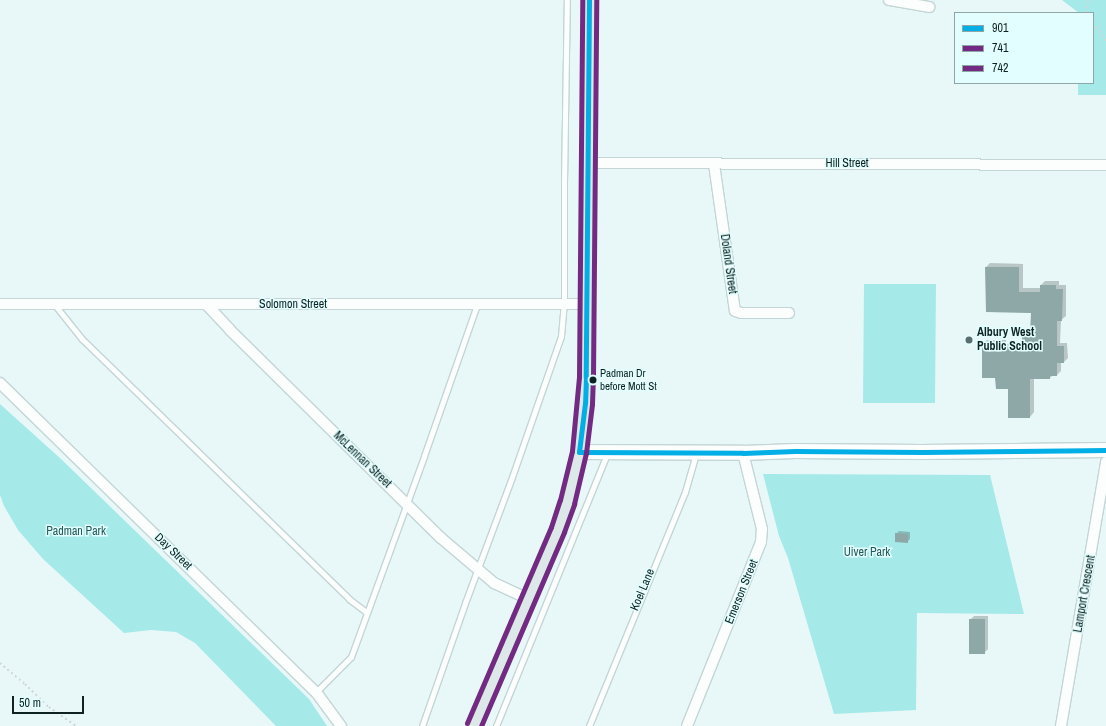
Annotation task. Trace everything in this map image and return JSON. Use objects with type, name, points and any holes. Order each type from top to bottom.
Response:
[{"type":"main road","points":[[473,726],[528,599],[567,502],[579,452],[585,403],[590,0]]},
{"type":"street","points":[[889,0],[930,7]]},
{"type":"street","name":"Hill Street","points":[[588,163],[1106,165]]},
{"type":"street","name":"Doland Street","points":[[714,164],[735,311],[741,313],[789,313]]},
{"type":"street","name":"Solomon Street","points":[[0,304],[587,304]]},
{"type":"street","name":"McLennan Street","points":[[207,305],[230,330],[406,504],[478,571],[502,588],[528,599]]},
{"type":"street","name":"Day Street","points":[[0,383],[316,692],[341,726]]},
{"type":"street","points":[[579,452],[744,453],[795,451],[929,452],[1106,450]]},
{"type":"street","name":"Emerson Street","points":[[687,726],[761,542],[761,523],[744,453]]},
{"type":"street","name":"Lamport Crescent","points":[[1062,726],[1102,511],[1106,462]]},
{"type":"lane","points":[[422,726],[558,348],[563,322],[564,304],[564,182],[567,0]]},
{"type":"lane","points":[[54,304],[82,339],[349,599],[366,612]]},
{"type":"lane","points":[[316,692],[351,657],[477,305]]},
{"type":"lane","points":[[496,726],[608,453]]},
{"type":"lane","name":"Koel Lane","points":[[588,726],[685,492],[696,453]]},
{"type":"path","points":[[1086,12],[1088,0]]},
{"type":"path","points":[[1094,24],[1106,41]]},
{"type":"path","points":[[0,664],[25,684],[49,707],[76,726]]},
{"type":"green space","points":[[1062,0],[1106,0],[1106,95],[1078,95],[1078,84],[1094,84],[1094,12],[1078,12]]},
{"type":"green space","points":[[864,284],[936,284],[935,403],[863,403]]},
{"type":"green space","name":"Padman Park","points":[[0,404],[61,459],[309,699],[327,726],[276,726],[195,643],[176,632],[151,630],[124,633],[43,559],[18,530],[4,506],[0,495]]},
{"type":"green space","name":"Uiver Park","points":[[763,474],[990,475],[1024,614],[917,613],[916,710],[834,714],[788,558],[779,536]]},
{"type":"building","points":[[985,267],[1019,267],[1019,292],[1040,292],[1040,285],[1056,285],[1056,289],[1063,289],[1062,321],[1057,321],[1057,346],[1064,346],[1064,363],[1057,363],[1057,376],[1050,376],[1050,379],[1030,379],[1030,418],[1008,418],[1008,389],[996,389],[995,378],[982,378],[982,343],[1003,343],[1003,347],[1017,347],[1022,342],[1022,334],[1030,334],[1031,313],[986,312]]},
{"type":"building","points":[[895,533],[908,534],[908,543],[895,542]]},
{"type":"building","points":[[969,619],[985,619],[985,654],[969,654]]},
{"type":"transit line","name":"742","points":[[467,723],[551,527],[560,500],[572,451],[579,377],[582,0]]},
{"type":"transit line","name":"901","points":[[589,0],[586,377],[585,403],[579,452],[743,453],[795,451],[922,452],[1106,450]]},
{"type":"transit line","name":"741","points":[[481,726],[564,532],[574,504],[586,453],[592,404],[593,377],[596,0]]},
{"type":"place","name":"Albury West Public School","points":[[969,340]]},
{"type":"place","name":"Padman Dr before Mott St","points":[[593,380]]}]
